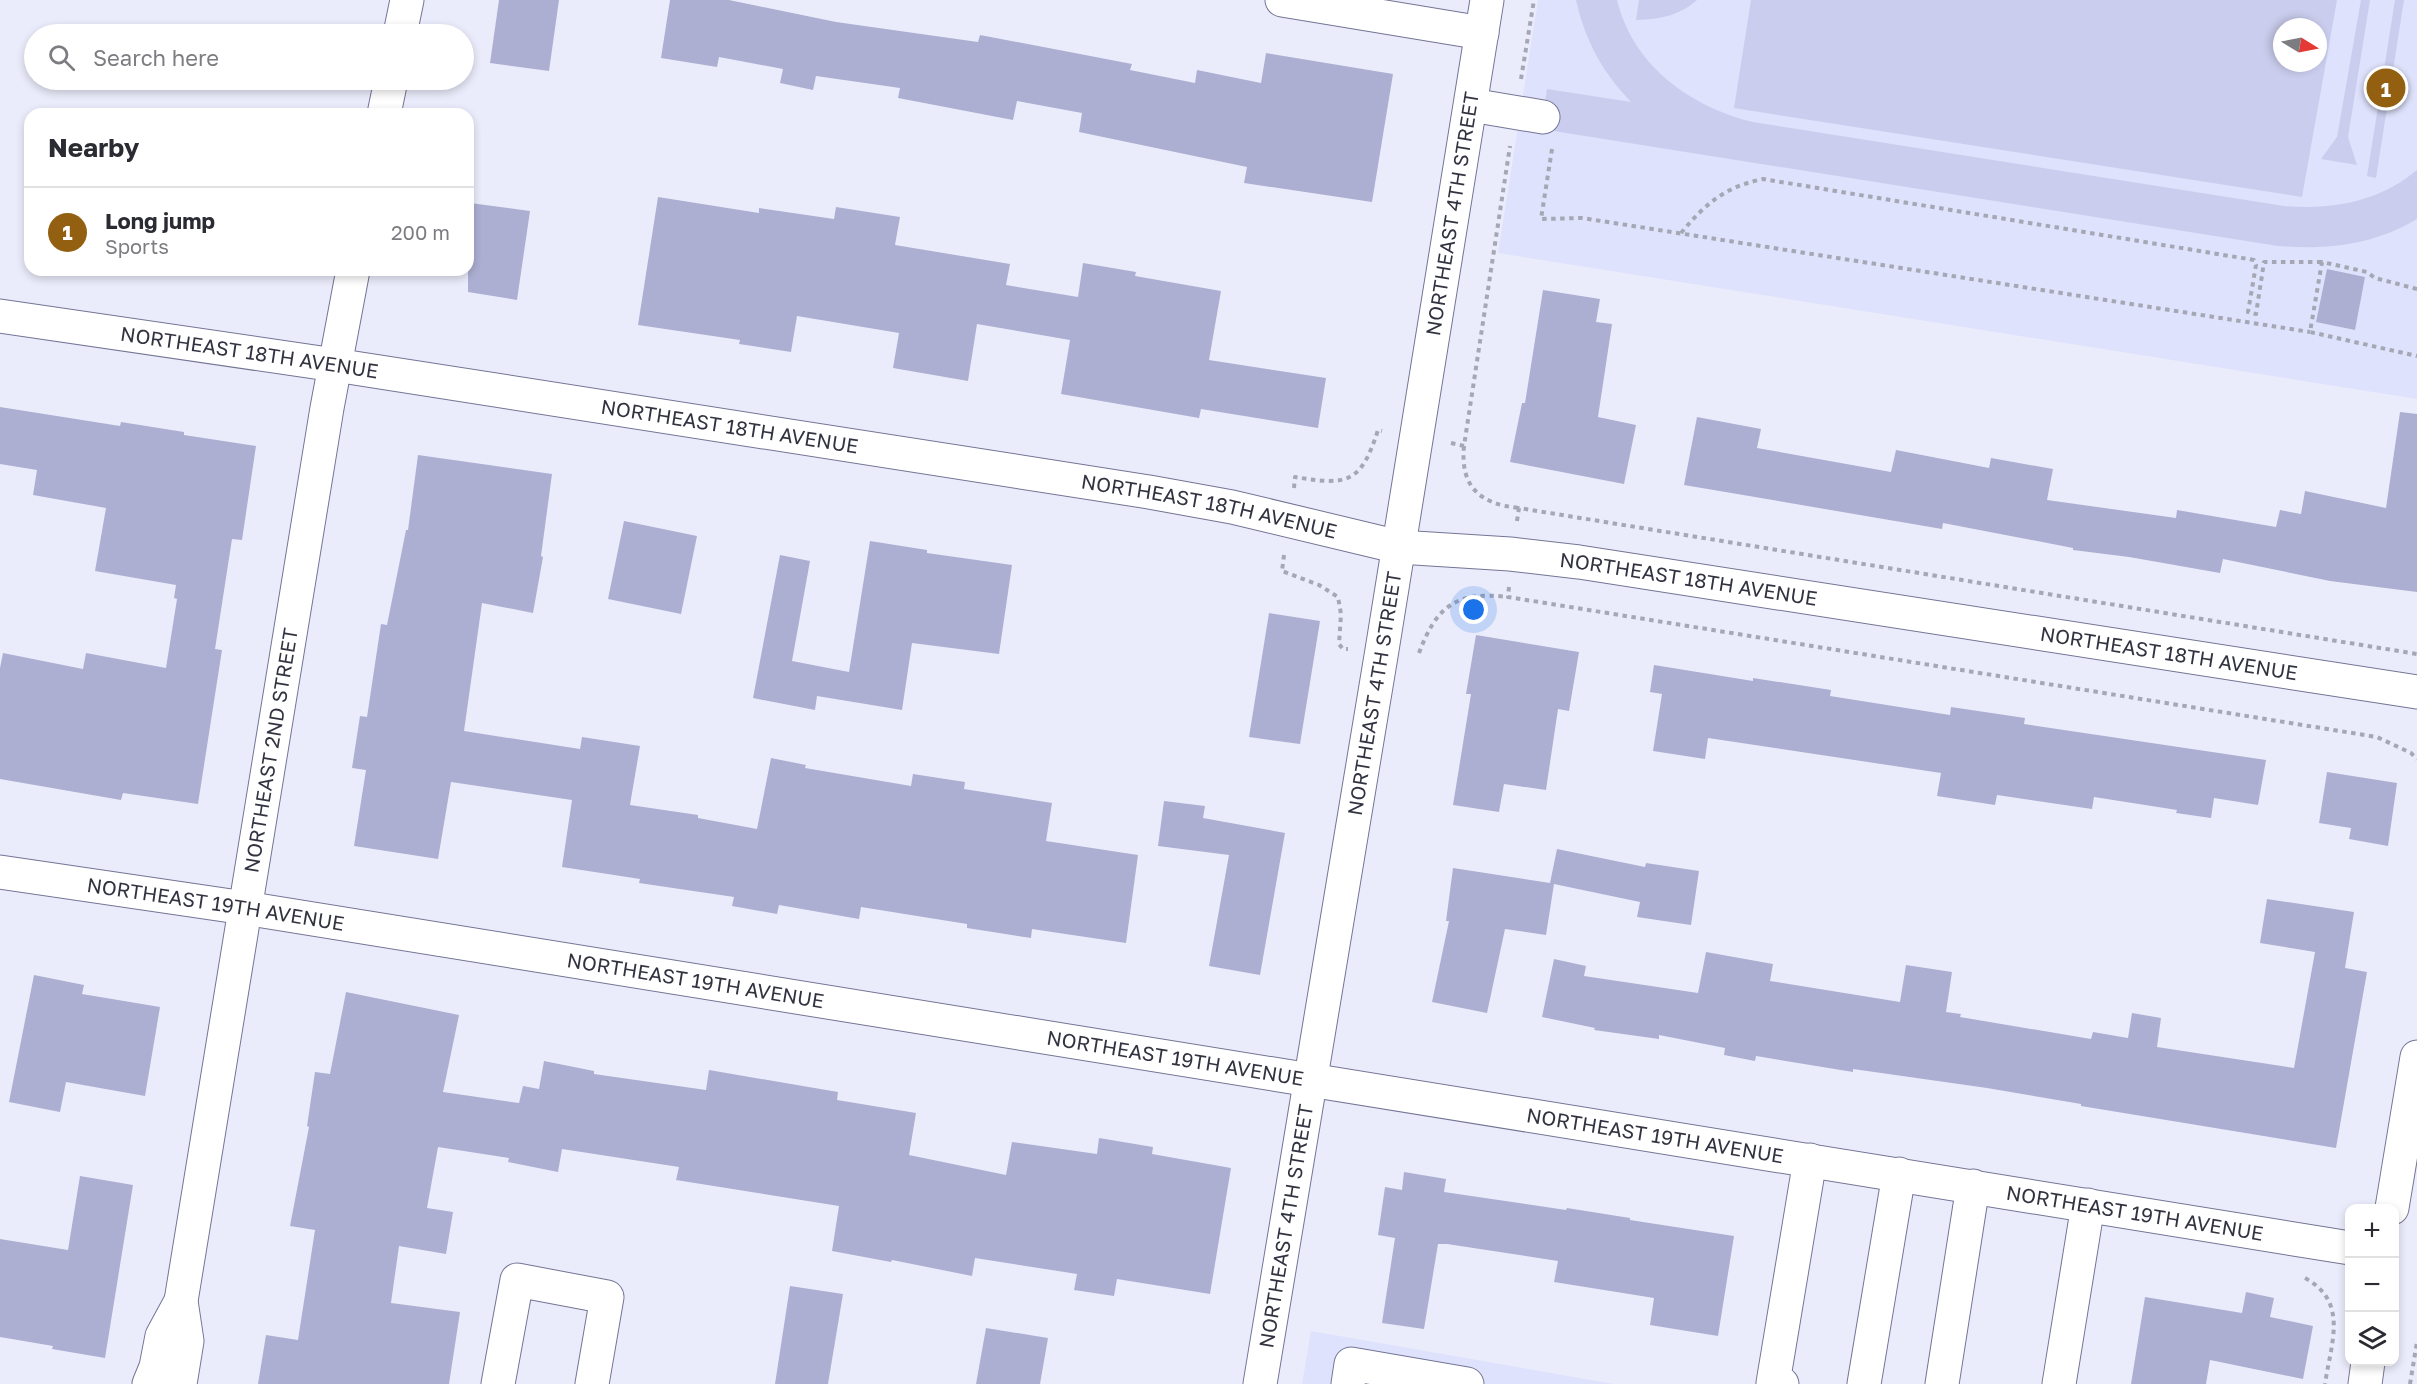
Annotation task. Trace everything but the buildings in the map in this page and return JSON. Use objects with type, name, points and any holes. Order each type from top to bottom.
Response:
[{"type":"street","points":[[402,24],[407,0]]},
{"type":"street","points":[[1282,0],[1482,33]]},
{"type":"street","name":"NORTHEAST 4TH STREET","points":[[1260,1384],[1488,0]]},
{"type":"street","points":[[385,108],[389,90]]},
{"type":"street","points":[[1471,105],[1548,129]]},
{"type":"street","name":"NORTHEAST 2ND STREET","points":[[180,1384],[188,1341],[181,1301],[335,365],[352,276]]},
{"type":"street","name":"NORTHEAST 18TH AVENUE","points":[[0,315],[1149,492],[1232,507],[1399,547],[1510,554],[1578,562],[2417,692]]},
{"type":"street","name":"NORTHEAST 19TH AVENUE","points":[[0,872],[245,908],[2345,1247]]},
{"type":"street","points":[[2393,1204],[2417,1057]]},
{"type":"street","points":[[1782,1384],[1773,1383],[1810,1160]]},
{"type":"street","points":[[1864,1384],[1899,1174]]},
{"type":"street","points":[[1942,1384],[1973,1186]]},
{"type":"street","points":[[2059,1384],[2088,1205]]},
{"type":"street","points":[[498,1384],[517,1280],[607,1298],[592,1384]]},
{"type":"street","name":"NORTHEAST 2ND STREET","points":[[150,1384],[162,1336],[181,1301]]},
{"type":"street","points":[[1348,1384],[1351,1364],[1467,1384]]},
{"type":"street","points":[[2364,1384],[2367,1366]]},
{"type":"path","points":[[1548,129],[1541,219],[1582,218],[1681,233],[2310,332],[2417,356]]},
{"type":"path","points":[[1681,233],[1705,206],[1722,193],[1743,183],[1763,179],[2254,260],[2256,265],[2248,312],[2256,314],[2264,262],[2322,262],[2367,272],[2375,278],[2417,289]]},
{"type":"path","points":[[2310,332],[2322,262]]},
{"type":"path","points":[[1464,446],[1462,459],[1466,475],[1474,489],[1485,500],[1497,506],[1519,508]]},
{"type":"path","points":[[2296,1275],[2323,1289],[2332,1306],[2334,1322],[2325,1384]]},
{"type":"path","points":[[2410,1384],[2417,1342]]},
{"type":"shaded area","points":[[1538,0],[2417,0],[2417,399],[1498,253]]},
{"type":"shaded area","points":[[1576,0],[1617,0],[1625,24],[1636,45],[1668,80],[1708,106],[1753,122],[2284,206],[2320,207],[2354,202],[2387,190],[2417,170],[2417,219],[2384,235],[2350,244],[2314,247],[2278,246],[1541,129],[1547,89],[1631,102],[1612,80],[1593,50]]},
{"type":"shaded area","points":[[1639,0],[1697,0],[1669,16],[1636,20]]},
{"type":"shaded area","points":[[1751,0],[2337,0],[2327,56],[2327,18],[2273,18],[2273,72],[2324,72],[2302,197],[1734,108]]},
{"type":"shaded area","points":[[2361,0],[2370,0],[2348,137],[2357,165],[2321,159],[2337,137]]},
{"type":"shaded area","points":[[2395,0],[2404,0],[2376,178],[2367,176]]},
{"type":"shaded area","points":[[1311,1331],[1614,1384],[1302,1384]]},
{"type":"place","name":"Long jump","points":[[2386,88]]}]
